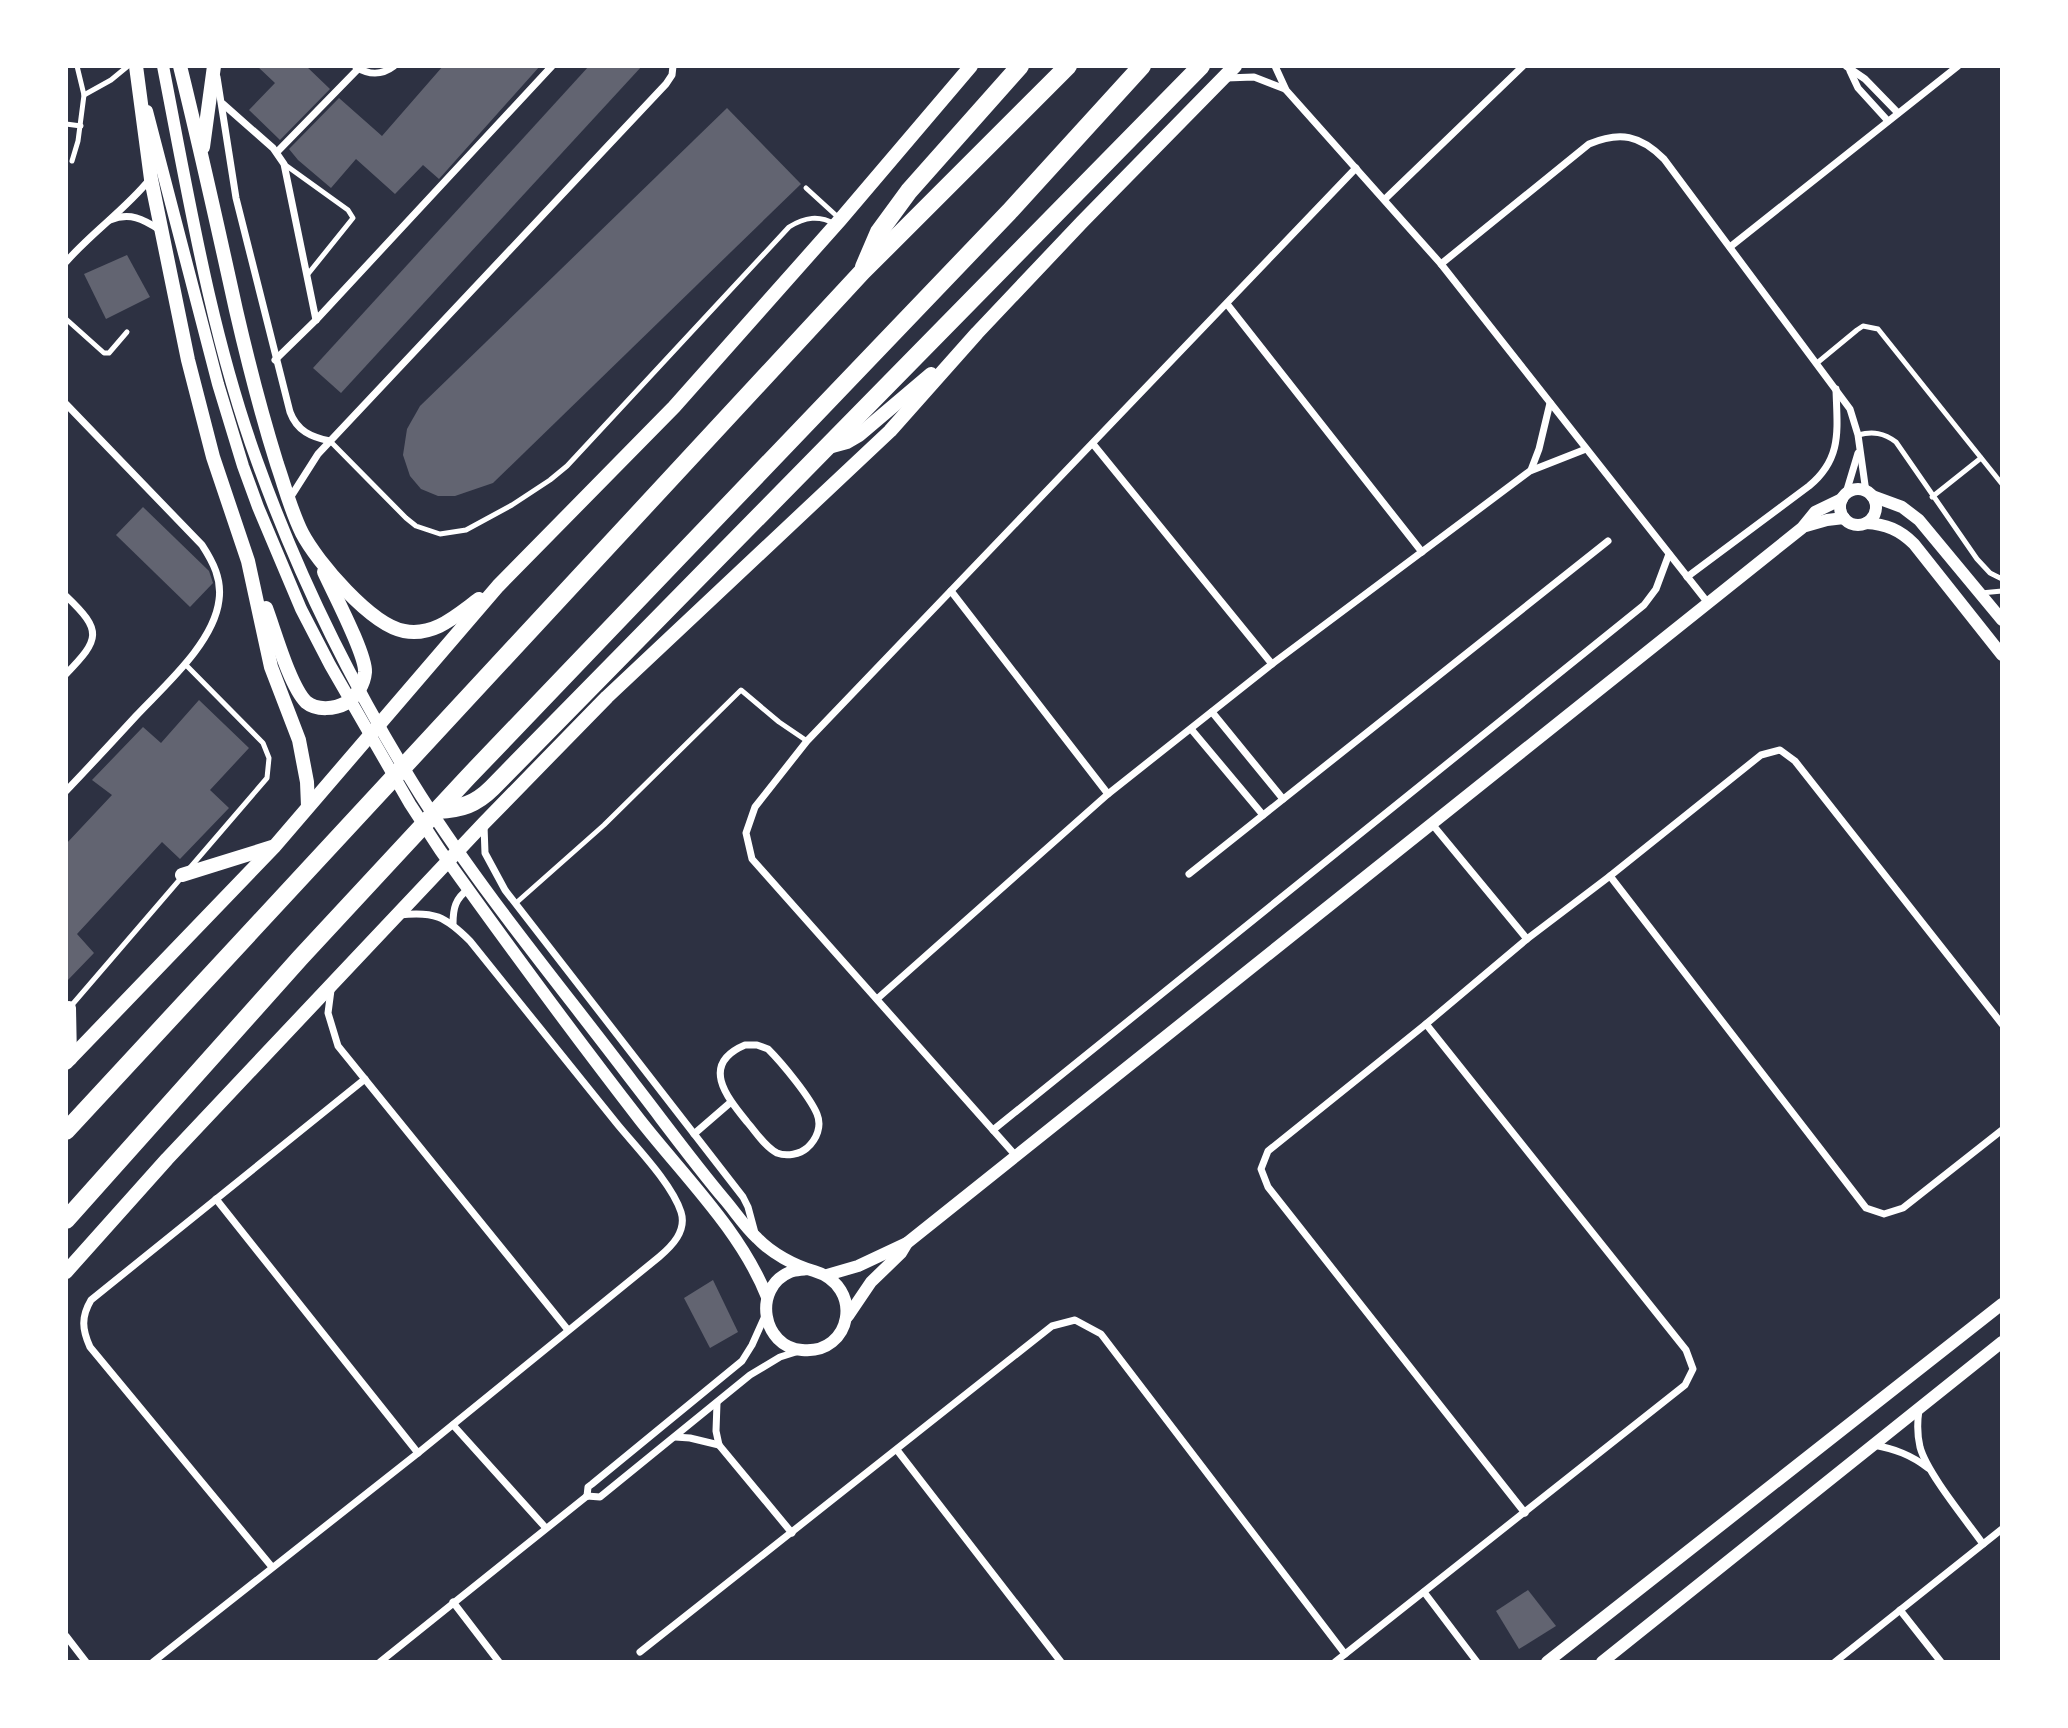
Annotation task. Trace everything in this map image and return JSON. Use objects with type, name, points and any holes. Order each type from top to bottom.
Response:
[{"type":"highway","points":[[862,272],[878,232],[909,191],[1020,66]]},
{"type":"highway","points":[[66,1132],[862,272],[1068,66]]},
{"type":"highway","points":[[66,1227],[71,1215],[291,968],[789,440],[1009,212],[1142,66]]},
{"type":"highway","points":[[438,810],[456,809],[481,799],[1201,66]]},
{"type":"main road","points":[[134,70],[160,230],[213,457],[248,561],[300,695],[309,704],[324,709],[339,707],[353,699],[362,686],[365,671],[362,655],[289,501],[250,368],[180,66]]},
{"type":"main road","points":[[202,155],[214,66]]},
{"type":"main road","points":[[69,1061],[274,847],[498,586],[674,407],[838,222],[971,66]]},
{"type":"main road","points":[[66,1272],[167,1159],[484,823],[607,697],[890,431],[978,333],[1235,66]]},
{"type":"main road","points":[[824,448],[847,442],[859,435],[978,333]]},
{"type":"main road","points":[[248,561],[271,667],[299,740],[309,806]]},
{"type":"main road","points":[[318,561],[375,616],[402,631],[423,631],[445,624],[498,586]]},
{"type":"main road","points":[[181,875],[274,847]]},
{"type":"main road","points":[[68,1009],[69,1061]]},
{"type":"street","points":[[163,66],[220,341],[243,419],[273,501],[341,656],[420,794],[471,870],[697,1166],[755,1237],[768,1248],[806,1269],[827,1275],[838,1285],[848,1316]]},
{"type":"street","points":[[214,66],[223,104],[236,198],[275,360],[293,420],[305,433],[330,441]]},
{"type":"street","points":[[277,152],[357,68],[377,74],[394,66]]},
{"type":"street","points":[[275,360],[316,320],[552,66]]},
{"type":"street","points":[[289,501],[310,465],[330,441],[666,85],[672,75],[673,66]]},
{"type":"street","points":[[1275,66],[1286,90],[1441,264],[1708,603]]},
{"type":"street","points":[[1385,199],[1523,66]]},
{"type":"street","points":[[1730,247],[1958,66]]},
{"type":"street","points":[[1848,68],[1865,79],[1898,113]]},
{"type":"street","points":[[1848,68],[1858,88],[1888,121]]},
{"type":"street","points":[[134,70],[229,425],[258,507],[302,609],[330,665],[410,804],[507,943],[639,1119],[741,1247],[767,1297]]},
{"type":"street","points":[[1224,78],[1254,77],[1286,90]]},
{"type":"street","points":[[223,104],[277,152],[284,164],[316,320]]},
{"type":"street","points":[[1441,264],[1588,144],[1621,136],[1637,139],[1652,147],[1664,159],[1850,409],[1858,435],[1869,494],[1874,502],[1874,514],[1866,523]]},
{"type":"street","points":[[1016,1156],[752,859],[746,833],[755,807],[807,741],[1356,168]]},
{"type":"street","points":[[66,262],[83,243],[139,194],[150,179]]},
{"type":"street","points":[[107,222],[135,216],[160,230]]},
{"type":"street","points":[[1227,304],[1422,552]]},
{"type":"street","points":[[1687,577],[1824,471],[1837,441],[1836,389]]},
{"type":"street","points":[[1530,471],[1539,449],[1550,403]]},
{"type":"street","points":[[66,404],[191,531],[213,561],[219,580],[215,618],[185,664],[66,791]]},
{"type":"street","points":[[1093,444],[1272,664]]},
{"type":"street","points":[[877,999],[1108,794],[1272,664],[1530,471],[1586,449]]},
{"type":"street","points":[[1859,449],[1840,505],[1844,518],[1854,525],[1866,523],[1889,527],[1907,537],[2001,655]]},
{"type":"street","points":[[827,1275],[858,1266],[907,1243],[1802,528],[1815,512],[1852,490],[1902,507],[1919,520],[2001,620]]},
{"type":"street","points":[[1802,528],[1844,518]]},
{"type":"street","points":[[1189,874],[1608,541]]},
{"type":"street","points":[[993,1130],[1644,605],[1656,589],[1669,554]]},
{"type":"street","points":[[951,591],[1108,794]]},
{"type":"street","points":[[66,596],[83,612],[91,625],[94,640],[88,651],[66,674]]},
{"type":"street","points":[[1212,712],[1283,799]]},
{"type":"street","points":[[1191,729],[1263,816]]},
{"type":"street","points":[[1525,1513],[1268,1187],[1261,1169],[1268,1152],[1527,939],[1760,755],[1780,750],[1795,761],[2001,1024]]},
{"type":"street","points":[[484,823],[485,853],[505,890],[743,1197],[755,1237]]},
{"type":"street","points":[[1432,824],[1527,939]]},
{"type":"street","points":[[1610,876],[1866,1208],[1884,1214],[1903,1208],[2001,1130]]},
{"type":"street","points":[[453,924],[453,908],[461,894],[474,885],[490,884],[505,890]]},
{"type":"street","points":[[153,1661],[418,1453],[659,1258],[675,1242],[682,1226],[681,1213],[639,1150],[470,941],[453,924],[435,914],[421,912],[399,915]]},
{"type":"street","points":[[331,986],[328,1013],[338,1046],[568,1330]]},
{"type":"street","points":[[1335,1661],[1685,1385],[1693,1369],[1686,1350],[1426,1024]]},
{"type":"street","points":[[745,1045],[768,1049],[818,1115],[819,1129],[814,1142],[803,1151],[790,1155],[777,1153],[766,1144],[731,1102],[721,1082],[720,1070],[724,1059],[733,1050],[745,1045]]},
{"type":"street","points":[[271,1567],[90,1347],[82,1323],[90,1300],[365,1079]]},
{"type":"street","points":[[694,1134],[731,1102]]},
{"type":"street","points":[[216,1199],[418,1453]]},
{"type":"street","points":[[380,1661],[545,1527],[587,1496],[600,1497],[767,1364],[780,1357],[799,1351],[816,1350],[831,1343],[871,1282],[901,1253],[907,1243]]},
{"type":"street","points":[[587,1496],[588,1487],[742,1361],[752,1345],[765,1314],[767,1297],[776,1282],[790,1272],[806,1269]]},
{"type":"street","points":[[1547,1661],[2001,1304]]},
{"type":"street","points":[[765,1314],[771,1331],[783,1344],[799,1351]]},
{"type":"street","points":[[639,1653],[1052,1326],[1075,1320],[1101,1334],[1345,1654]]},
{"type":"street","points":[[1602,1661],[2001,1342]]},
{"type":"street","points":[[717,1403],[716,1432],[719,1445],[792,1533]]},
{"type":"street","points":[[1920,1405],[1917,1428],[1921,1451],[1931,1471],[1983,1544]]},
{"type":"street","points":[[453,1425],[545,1527]]},
{"type":"street","points":[[674,1437],[719,1445]]},
{"type":"street","points":[[1874,1445],[1895,1449],[1914,1458],[1931,1471]]},
{"type":"street","points":[[897,1450],[1061,1661]]},
{"type":"street","points":[[1835,1661],[2001,1529]]},
{"type":"street","points":[[1424,1592],[1473,1659]]},
{"type":"street","points":[[453,1602],[499,1661]]},
{"type":"street","points":[[1900,1610],[1941,1661]]},
{"type":"street","points":[[66,1636],[86,1661]]},
{"type":"lane","points":[[72,161],[81,126],[84,95],[77,66]]},
{"type":"lane","points":[[84,95],[134,70]]},
{"type":"lane","points":[[66,124],[81,126]]},
{"type":"lane","points":[[284,164],[348,210],[352,218],[308,274]]},
{"type":"lane","points":[[806,188],[838,222]]},
{"type":"lane","points":[[330,441],[416,526],[440,534],[466,530],[531,493],[567,466],[789,227],[812,218],[838,222]]},
{"type":"lane","points":[[66,318],[107,353],[127,332]]},
{"type":"lane","points":[[1817,363],[1863,326],[1878,329],[2001,484]]},
{"type":"lane","points":[[1858,435],[1881,434],[1896,442],[1981,564],[2001,579]]},
{"type":"lane","points":[[1932,497],[1981,458]]},
{"type":"lane","points":[[1981,593],[2001,591]]},
{"type":"lane","points":[[68,1009],[267,778],[270,764],[262,743],[185,664]]},
{"type":"lane","points":[[516,904],[604,825],[741,690],[807,741]]},
{"type":"building","points":[[257,66],[306,66],[330,89],[280,140],[249,110],[275,83]]},
{"type":"building","points":[[443,66],[540,66],[439,179],[423,165],[395,194],[356,159],[331,188],[289,149],[339,98],[382,136]]},
{"type":"building","points":[[589,66],[642,66],[341,393],[313,368]]},
{"type":"building","points":[[727,108],[801,184],[493,483],[455,496],[438,496],[421,489],[410,476],[403,455],[407,429],[420,406]]},
{"type":"building","points":[[127,255],[150,297],[106,319],[84,274]]},
{"type":"building","points":[[143,507],[209,571],[213,583],[190,607],[116,535]]},
{"type":"building","points":[[199,700],[249,748],[210,790],[229,808],[180,859],[162,842],[77,934],[94,953],[66,982],[66,844],[112,795],[92,780],[143,727],[161,743]]},
{"type":"building","points":[[713,1280],[738,1332],[710,1348],[684,1298]]},
{"type":"building","points":[[1528,1590],[1556,1626],[1519,1649],[1496,1611]]}]
